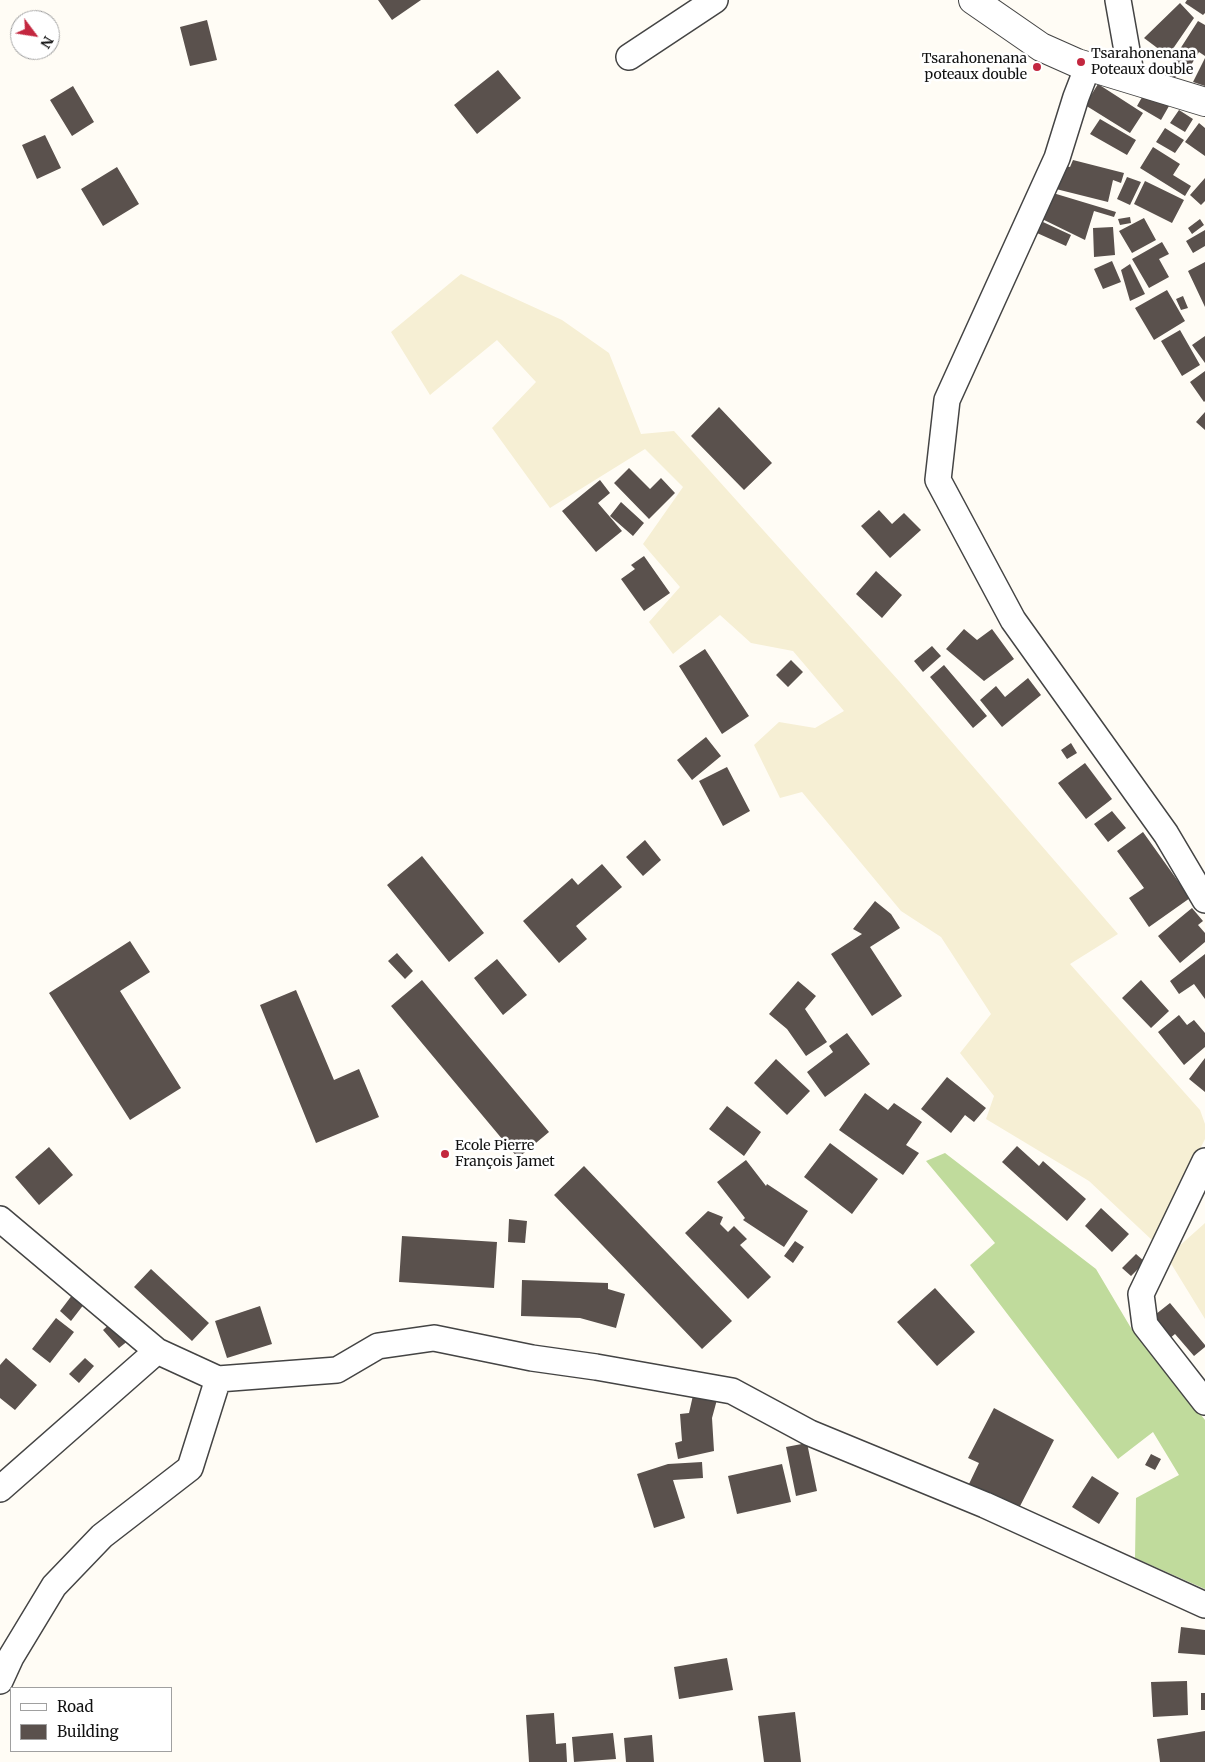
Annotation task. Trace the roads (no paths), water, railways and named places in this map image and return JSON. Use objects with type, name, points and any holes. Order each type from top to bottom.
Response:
[{"type":"street","points":[[629,57],[715,0]]},
{"type":"street","points":[[973,0],[1041,47],[1077,63],[1205,102]]},
{"type":"street","points":[[1118,0],[1132,79]]},
{"type":"street","points":[[1088,66],[1076,96],[1057,158],[947,400],[938,480],[1013,620],[1166,834],[1205,900]]},
{"type":"street","points":[[1205,1160],[1141,1294],[1145,1325],[1205,1402]]},
{"type":"street","points":[[0,1219],[157,1351],[218,1378],[337,1370],[378,1346],[434,1338],[532,1358],[596,1367],[732,1391],[810,1433],[986,1505],[1205,1605]]},
{"type":"street","points":[[0,1489],[157,1351]]},
{"type":"street","points":[[0,1681],[11,1657],[54,1586],[102,1536],[190,1468],[218,1378]]},
{"type":"place","name":"Tsarahonenana Poteaux double","points":[[1081,62]]},
{"type":"place","name":"Tsarahonenana poteaux double","points":[[1037,67]]},
{"type":"place","name":"Ecole Pierre François Jamet","points":[[445,1154]]}]
